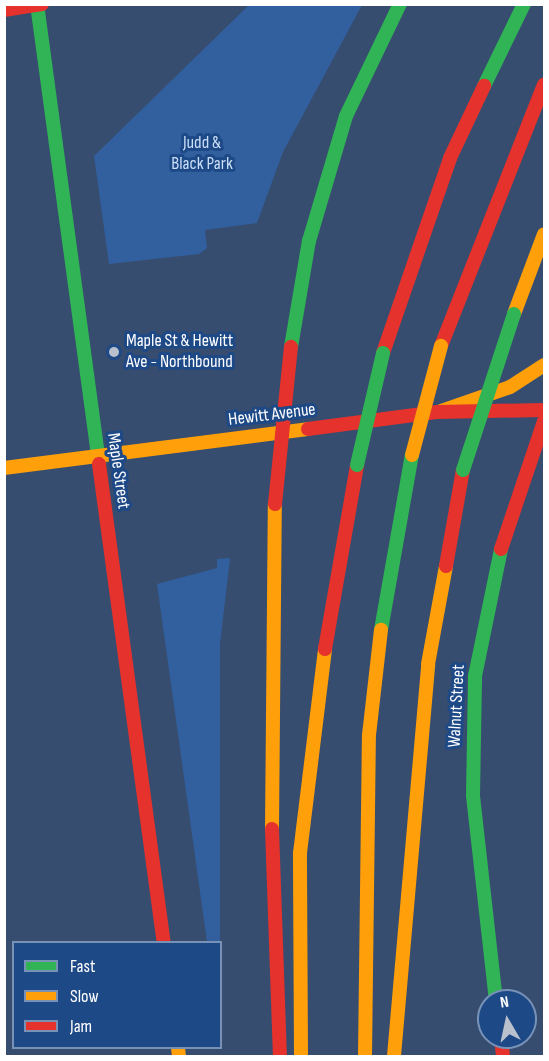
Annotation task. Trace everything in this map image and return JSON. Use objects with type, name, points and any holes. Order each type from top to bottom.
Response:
[{"type":"main road","points":[[4,10],[42,4]]},
{"type":"main road","points":[[280,1056],[271,816],[275,504],[291,347],[309,241],[346,116],[400,4]]},
{"type":"main road","points":[[301,1056],[300,854],[329,621],[357,465],[383,353],[450,158],[524,4]]},
{"type":"main road","name":"Maple Street","points":[[37,5],[164,941]]},
{"type":"main road","points":[[365,1056],[369,735],[380,633],[411,455],[441,346],[544,85]]},
{"type":"main road","points":[[394,1056],[428,664],[463,471],[514,314],[544,234]]},
{"type":"main road","points":[[438,411],[510,387],[544,365]]},
{"type":"main road","name":"Hewitt Avenue","points":[[4,468],[438,411],[494,415],[544,410]]},
{"type":"main road","name":"Walnut Street","points":[[495,989],[473,795],[475,676],[505,530],[544,421]]},
{"type":"green space","name":"Judd & Black Park","points":[[249,5],[362,5],[283,152],[257,223],[205,230],[207,248],[199,254],[109,264],[94,156]]},
{"type":"green space","points":[[230,558],[220,644],[220,941],[207,941],[157,584],[217,568],[217,559]]},
{"type":"traffic: fast","points":[[37,4],[99,464]]},
{"type":"traffic: fast","points":[[291,347],[309,241],[346,116],[400,4]]},
{"type":"traffic: fast","points":[[484,86],[524,4]]},
{"type":"traffic: fast","points":[[463,470],[514,314]]},
{"type":"traffic: fast","points":[[357,465],[383,353]]},
{"type":"traffic: fast","points":[[381,630],[412,455]]},
{"type":"traffic: fast","points":[[495,989],[473,795],[475,676],[501,549]]},
{"type":"traffic: slow","points":[[514,314],[544,234]]},
{"type":"traffic: slow","points":[[412,455],[441,346]]},
{"type":"traffic: slow","points":[[438,412],[510,387],[544,365]]},
{"type":"traffic: slow","points":[[4,468],[308,429]]},
{"type":"traffic: slow","points":[[272,829],[275,504]]},
{"type":"traffic: slow","points":[[394,1056],[428,664],[446,566]]},
{"type":"traffic: slow","points":[[365,1056],[369,735],[381,630]]},
{"type":"traffic: slow","points":[[301,1056],[300,853],[325,649]]},
{"type":"traffic: slow","points":[[178,1049],[179,1056]]},
{"type":"traffic: jam","points":[[37,5],[42,4]]},
{"type":"traffic: jam","points":[[4,10],[37,5]]},
{"type":"traffic: jam","points":[[441,346],[544,85]]},
{"type":"traffic: jam","points":[[383,353],[450,158],[484,86]]},
{"type":"traffic: jam","points":[[275,504],[291,347]]},
{"type":"traffic: jam","points":[[308,429],[438,412],[544,410]]},
{"type":"traffic: jam","points":[[501,549],[544,421]]},
{"type":"traffic: jam","points":[[99,464],[164,941]]},
{"type":"traffic: jam","points":[[325,649],[357,465]]},
{"type":"traffic: jam","points":[[446,566],[463,470]]},
{"type":"traffic: jam","points":[[272,829],[280,1056]]},
{"type":"traffic: jam","points":[[502,1049],[503,1056]]},
{"type":"place","name":"Maple St & Hewitt Ave - Northbound","points":[[114,352]]}]
